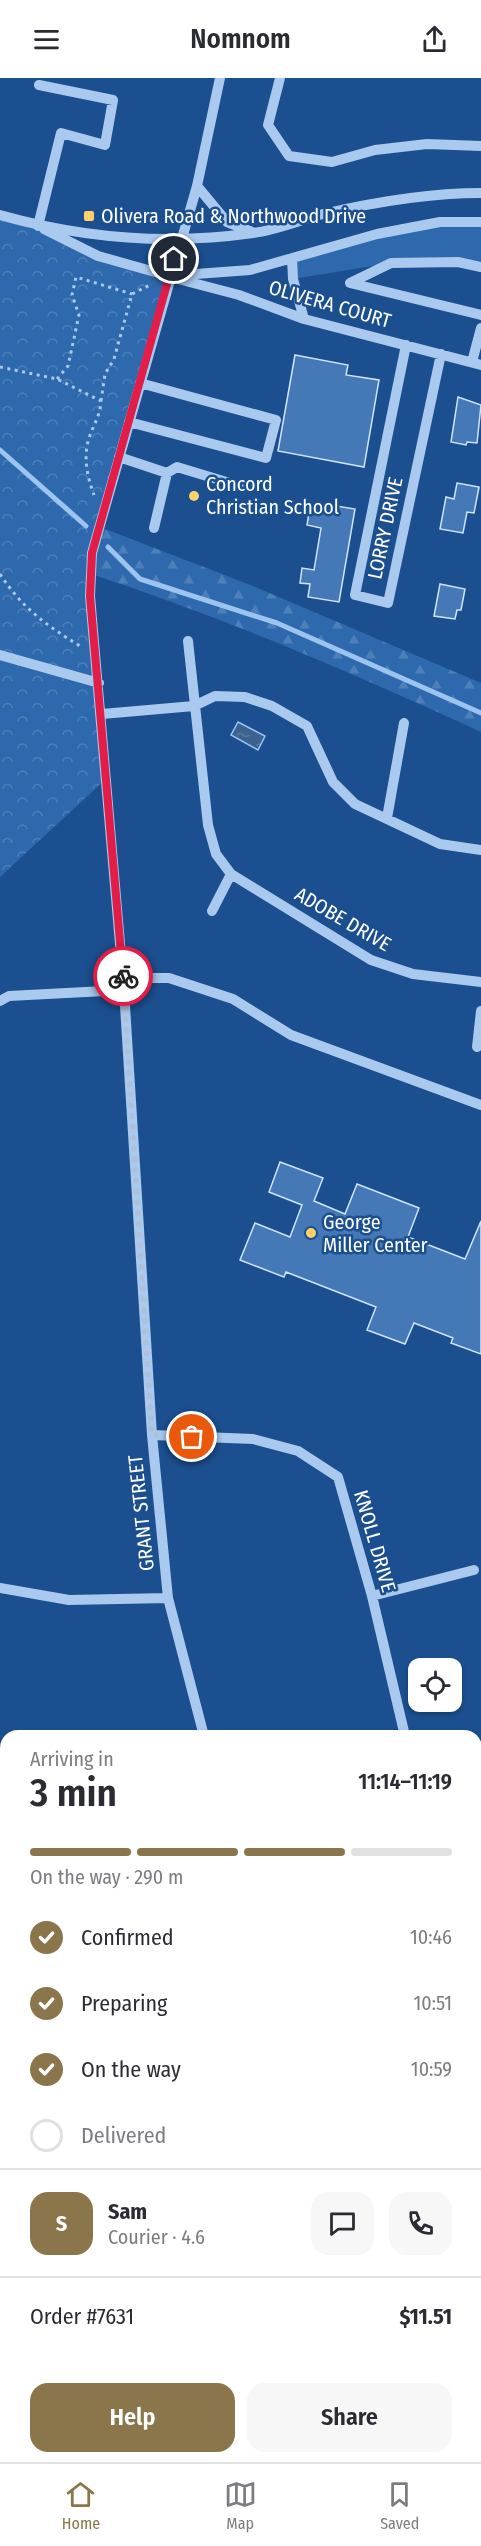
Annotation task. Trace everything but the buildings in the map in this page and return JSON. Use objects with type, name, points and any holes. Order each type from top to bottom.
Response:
[{"type":"street","name":"GRANT STREET","points":[[202,1730],[168,1598],[152,1435],[124,990],[102,714],[90,596],[92,553],[196,186],[220,78]]},
{"type":"street","points":[[280,78],[268,125],[289,156],[332,162],[375,150],[427,144],[481,146]]},
{"type":"street","points":[[38,226],[61,133],[105,145],[113,100],[39,85]]},
{"type":"street","points":[[196,186],[227,222],[255,233]]},
{"type":"street","points":[[0,215],[38,226],[180,241],[255,233],[372,203],[432,195],[481,194]]},
{"type":"street","points":[[169,276],[250,270],[377,234],[440,222],[481,222]]},
{"type":"street","name":"OLIVERA COURT","points":[[38,226],[98,256],[239,296],[304,319],[476,364]]},
{"type":"street","points":[[292,258],[293,279],[304,319]]},
{"type":"street","points":[[481,267],[458,262],[391,263],[350,283],[481,315]]},
{"type":"street","points":[[476,364],[481,328]]},
{"type":"street","name":"LORRY DRIVE","points":[[406,345],[355,595],[388,603],[441,354]]},
{"type":"street","points":[[129,422],[266,458],[276,420],[140,382]]},
{"type":"street","points":[[119,457],[167,473]]},
{"type":"street","points":[[154,528],[167,473],[177,467],[243,487]]},
{"type":"street","name":"ADOBE DRIVE","points":[[188,641],[208,825],[216,854],[231,874],[371,960],[413,974],[481,982]]},
{"type":"street","points":[[0,656],[99,683]]},
{"type":"street","points":[[102,714],[194,706],[215,696],[245,697],[272,706],[308,726],[333,782],[355,804],[440,844],[481,850]]},
{"type":"street","points":[[387,818],[404,723]]},
{"type":"street","points":[[212,911],[231,874]]},
{"type":"street","points":[[123,978],[169,978],[233,999],[291,1035],[481,1105]]},
{"type":"street","points":[[0,1001],[9,996],[124,990]]},
{"type":"street","points":[[477,1047],[481,1011]]},
{"type":"street","name":"KNOLL DRIVE","points":[[152,1435],[253,1439],[298,1451],[338,1477],[372,1596],[404,1730]]},
{"type":"street","points":[[372,1596],[474,1570]]},
{"type":"street","points":[[0,1588],[69,1600],[168,1598]]},
{"type":"path","points":[[57,380],[68,366],[80,315],[72,295],[76,277],[132,294],[169,276]]},
{"type":"path","points":[[94,496],[88,477],[85,452],[100,416],[105,374],[114,359],[132,294]]},
{"type":"path","points":[[0,367],[57,380],[101,401]]},
{"type":"path","points":[[0,574],[29,611],[51,629],[95,656]]},
{"type":"green space","points":[[0,215],[67,242],[169,276],[92,553],[107,778],[0,877]]},
{"type":"green space","points":[[481,222],[481,267],[391,263],[293,279],[292,258],[377,234]]},
{"type":"green space","points":[[100,527],[253,586],[481,683],[481,732],[288,647],[91,574]]},
{"type":"water","points":[[238,722],[265,736],[258,750],[231,735]]},
{"type":"waterway","points":[[0,450],[86,526]]},
{"type":"waterway","points":[[108,547],[140,579],[277,623],[481,713]]},
{"type":"way so far","points":[[123,976],[152,1435],[192,1437]]},
{"type":"place","name":"Olivera Road & Northwood Drive","points":[[89,216]]},
{"type":"place","name":"Concord Christian School","points":[[194,496]]},
{"type":"place","name":"George Miller Center","points":[[311,1233]]},
{"type":"route","points":[[123,976],[90,596],[92,553],[174,259]]}]
